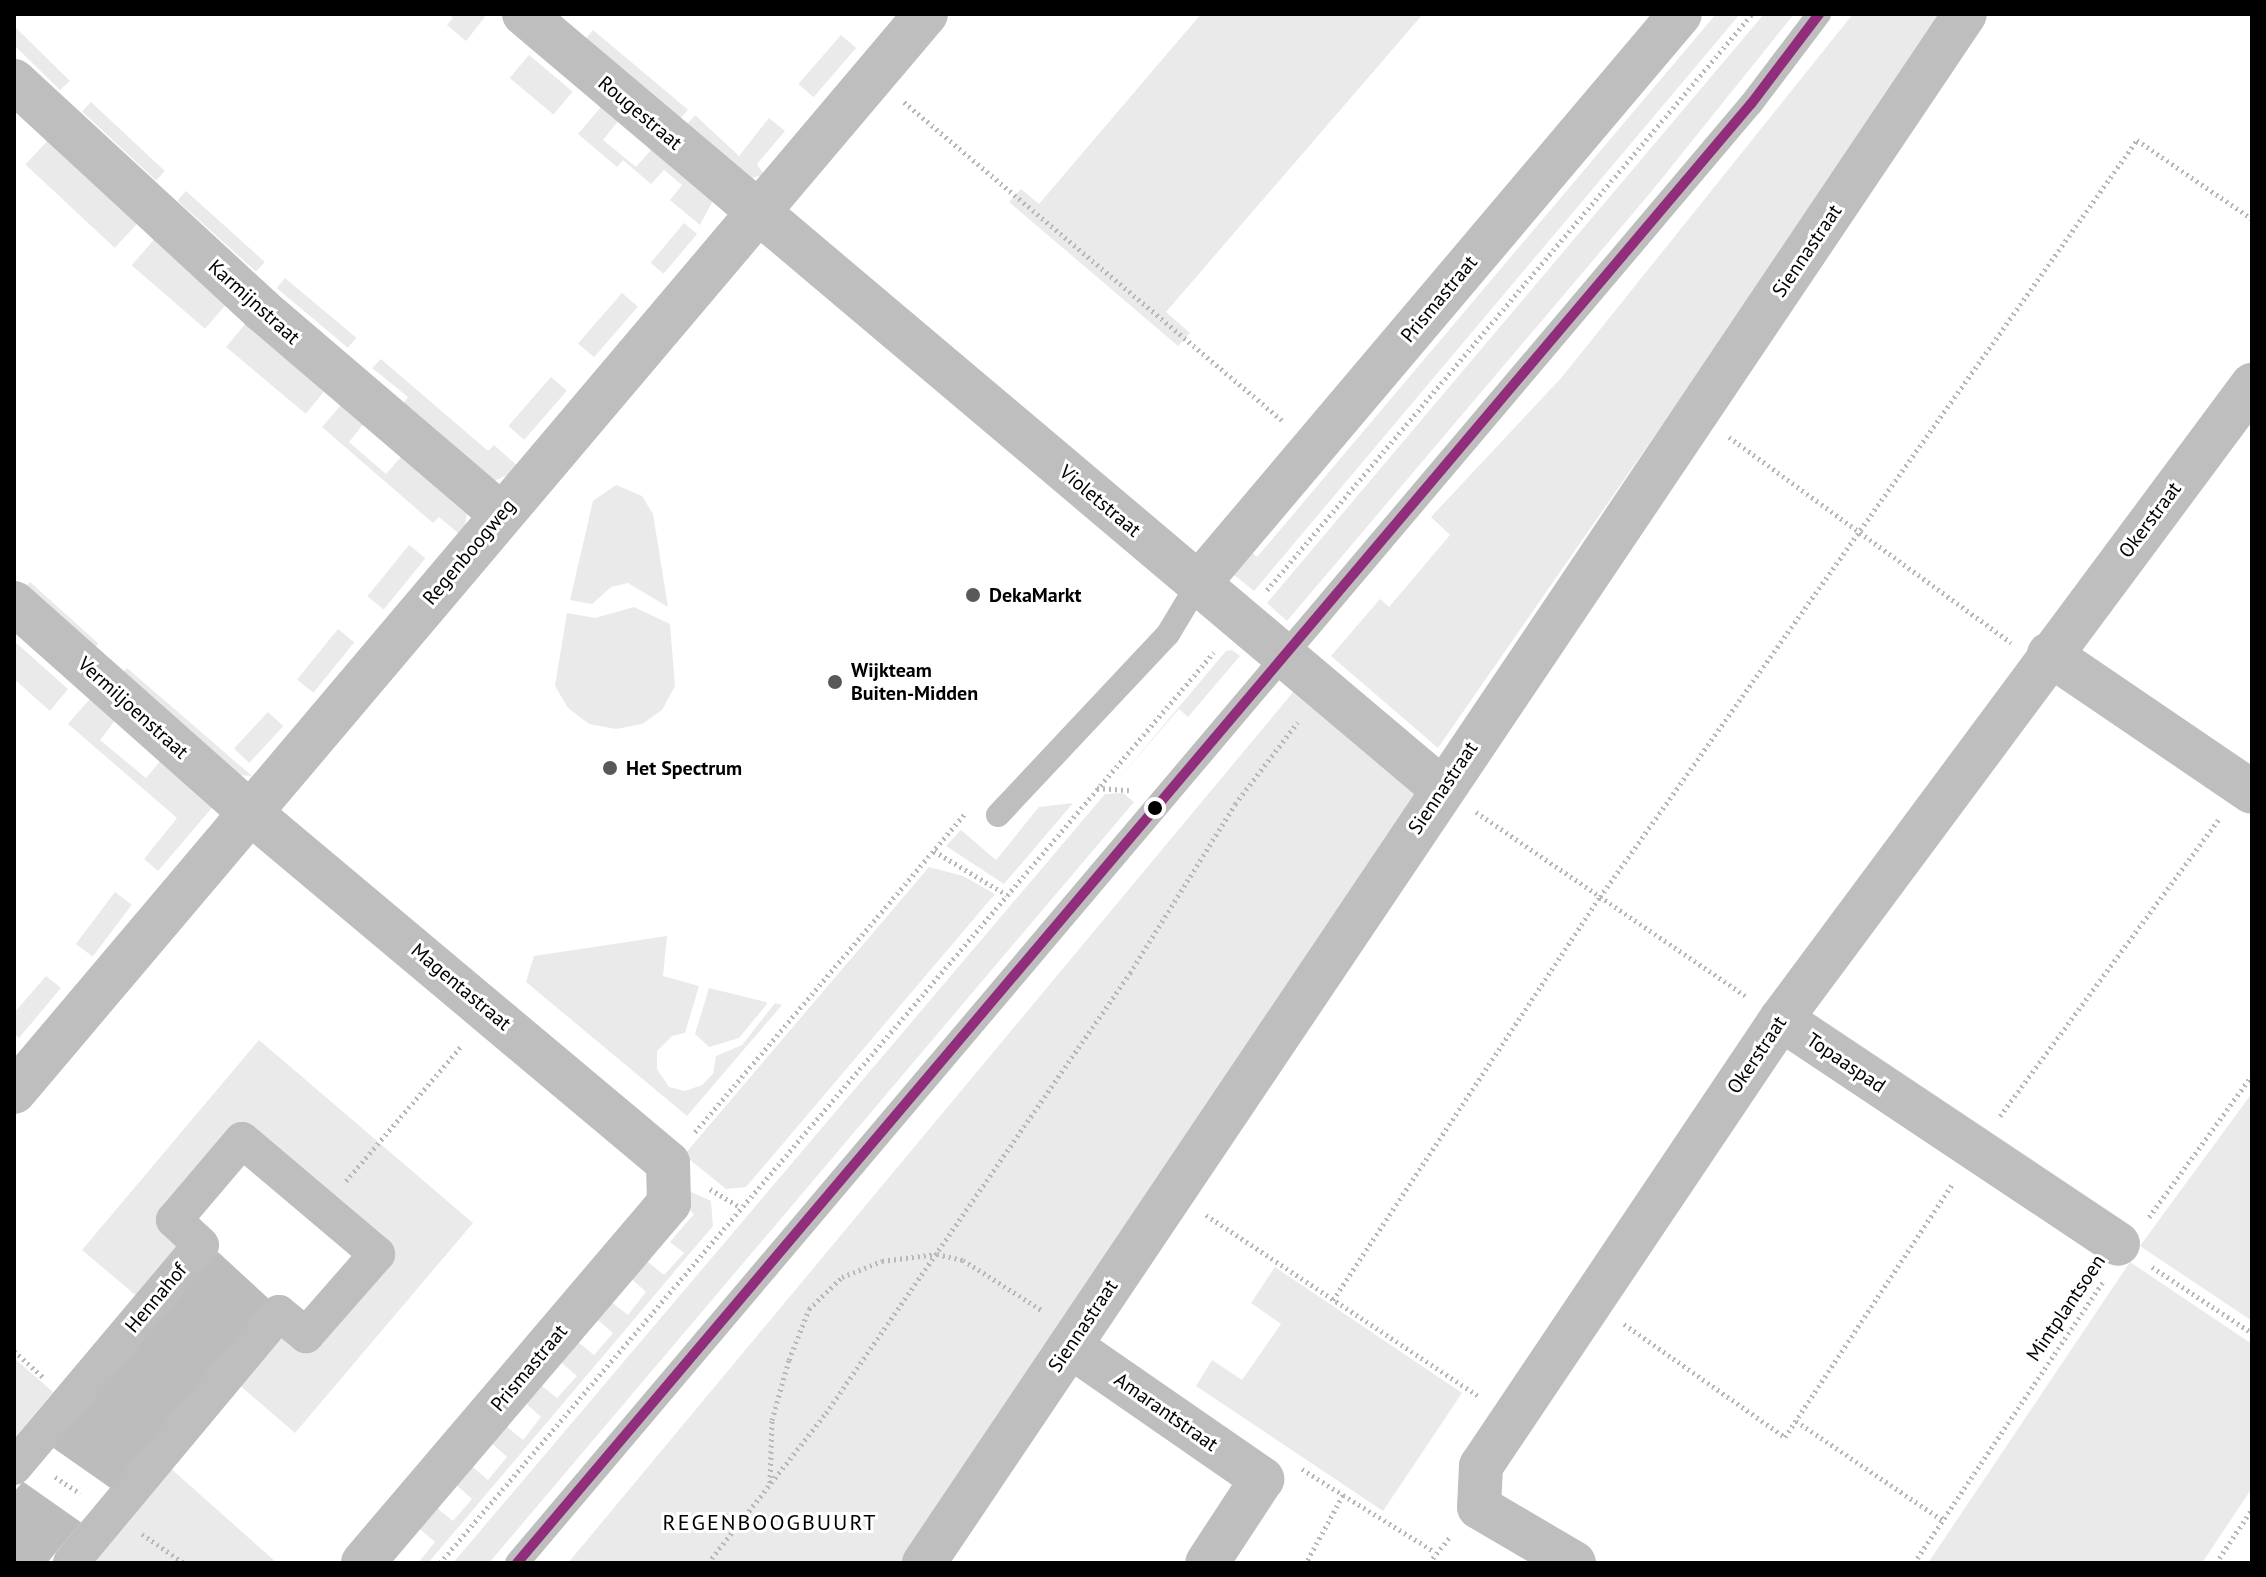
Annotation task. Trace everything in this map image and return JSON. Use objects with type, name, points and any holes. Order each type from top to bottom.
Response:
[{"type":"street","name":"Rougestraat","points":[[524,14],[757,213]]},
{"type":"street","name":"Regenboogweg","points":[[14,1092],[926,14]]},
{"type":"street","name":"Prismastraat","points":[[1198,584],[1680,14]]},
{"type":"street","name":"Siennastraat","points":[[924,1563],[1965,14]]},
{"type":"street","name":"Karmijnstraat","points":[[14,81],[262,310],[501,514]]},
{"type":"street","name":"Violetstraat","points":[[757,213],[1442,789]]},
{"type":"street","name":"Okerstraat","points":[[1574,1563],[1479,1507],[1481,1466],[1781,1019],[2252,385]]},
{"type":"street","name":"Vermiljoenstraat","points":[[14,603],[252,814]]},
{"type":"street","points":[[2045,660],[2252,792]]},
{"type":"street","name":"Magentastraat","points":[[252,814],[491,1011],[668,1163]]},
{"type":"street","name":"Topaaspad","points":[[1781,1019],[2122,1246]]},
{"type":"street","name":"Hennahof","points":[[28,1468],[201,1245],[174,1220],[242,1140],[377,1254],[306,1335],[279,1313],[71,1563]]},
{"type":"street","name":"Prismastraat","points":[[363,1563],[669,1203],[668,1163]]},
{"type":"street","name":"Amarantstraat","points":[[1070,1346],[1262,1479]]},
{"type":"street","points":[[1207,1563],[1262,1479]]},
{"type":"lane","points":[[517,1563],[1286,658],[1751,104],[1819,14]]},
{"type":"lane","points":[[998,815],[1168,634],[1198,584]]},
{"type":"path","points":[[440,1563],[1752,14]]},
{"type":"path","points":[[873,76],[1314,447]]},
{"type":"path","points":[[1333,1300],[1600,897],[2137,140],[2252,219]]},
{"type":"path","points":[[1698,415],[2045,660]]},
{"type":"path","points":[[708,1563],[770,1484],[937,1254],[1130,973],[1235,804],[1324,689]]},
{"type":"path","points":[[1097,788],[1134,790]]},
{"type":"path","points":[[1442,789],[1781,1019]]},
{"type":"path","points":[[668,1163],[978,798],[998,815]]},
{"type":"path","points":[[934,851],[1007,895]]},
{"type":"path","points":[[324,1207],[491,1011]]},
{"type":"path","name":"Mintplantsoen","points":[[1914,1563],[2122,1246],[2252,1075]]},
{"type":"path","points":[[1172,1192],[1511,1418]]},
{"type":"path","points":[[2122,1246],[2252,1333]]},
{"type":"path","points":[[770,1484],[772,1420],[809,1309],[842,1277],[882,1261],[937,1254],[963,1260],[1057,1320],[1070,1346]]},
{"type":"path","points":[[1796,1421],[1942,1520]]},
{"type":"path","points":[[1262,1479],[1279,1454],[1435,1552]]},
{"type":"path","points":[[28,1468],[88,1498]]},
{"type":"path","points":[[1306,1563],[1343,1495]]},
{"type":"path","points":[[2216,1563],[2252,1509]]},
{"type":"shaded area","points":[[449,14],[481,14],[485,17],[466,41],[447,25],[453,18]]},
{"type":"shaded area","points":[[1201,14],[1423,14],[1166,312],[1190,333],[1178,346],[1009,202],[1021,189],[1039,204]]},
{"type":"shaded area","points":[[1716,14],[1740,14],[1254,591],[1228,570],[1247,548],[1257,557]]},
{"type":"shaded area","points":[[1764,14],[1794,14],[1651,192],[1287,621],[1267,603]]},
{"type":"shaded area","points":[[1853,14],[1947,14],[1438,748],[1331,656],[1380,599],[1389,607],[1450,535],[1431,517],[1562,377]]},
{"type":"shaded area","points":[[14,26],[70,81],[60,90],[14,45]]},
{"type":"shaded area","points":[[593,30],[688,110],[674,126],[580,46]]},
{"type":"shaded area","points":[[841,35],[856,48],[813,97],[798,84]]},
{"type":"shaded area","points":[[529,55],[573,92],[553,115],[510,78]]},
{"type":"shaded area","points":[[606,101],[623,115],[603,140],[636,167],[657,143],[716,195],[700,225],[670,200],[682,185],[664,170],[651,184],[623,160],[617,167],[578,134]]},
{"type":"shaded area","points":[[91,102],[165,171],[156,180],[82,112]]},
{"type":"shaded area","points":[[695,115],[739,156],[769,118],[785,131],[757,164],[764,175],[747,179],[681,131]]},
{"type":"shaded area","points":[[52,136],[141,219],[115,248],[25,165]]},
{"type":"shaded area","points":[[186,191],[265,262],[256,272],[177,201]]},
{"type":"shaded area","points":[[684,223],[697,234],[664,274],[651,263]]},
{"type":"shaded area","points":[[158,235],[231,299],[205,329],[132,265]]},
{"type":"shaded area","points":[[285,278],[356,338],[348,348],[277,288]]},
{"type":"shaded area","points":[[622,293],[638,307],[594,357],[578,344]]},
{"type":"shaded area","points":[[251,317],[331,384],[306,414],[226,347]]},
{"type":"shaded area","points":[[381,359],[488,451],[494,445],[521,469],[494,481],[399,410],[408,397],[372,368]]},
{"type":"shaded area","points":[[551,377],[567,391],[524,440],[508,426]]},
{"type":"shaded area","points":[[347,398],[369,417],[349,442],[386,474],[408,449],[467,514],[463,537],[439,517],[433,523],[322,427]]},
{"type":"shaded area","points":[[616,485],[642,496],[653,514],[668,607],[628,583],[611,587],[592,604],[570,600],[593,501]]},
{"type":"shaded area","points":[[409,545],[425,558],[384,610],[367,596]]},
{"type":"shaded area","points":[[30,582],[98,644],[89,654],[21,592]]},
{"type":"shaded area","points":[[634,607],[670,624],[675,686],[662,710],[642,724],[616,729],[589,724],[568,708],[555,686],[567,613],[595,618]]},
{"type":"shaded area","points":[[338,629],[354,642],[313,693],[297,680]]},
{"type":"shaded area","points":[[14,641],[68,689],[50,711],[14,679]]},
{"type":"shaded area","points":[[1232,650],[1240,656],[1188,717],[1179,709],[1115,783],[1226,651]]},
{"type":"shaded area","points":[[127,668],[252,776],[236,775],[117,678]]},
{"type":"shaded area","points":[[1294,691],[1422,798],[908,1563],[568,1563]]},
{"type":"shaded area","points":[[95,693],[120,714],[100,740],[146,778],[167,753],[216,803],[158,871],[144,859],[177,818],[68,724]]},
{"type":"shaded area","points":[[268,712],[283,726],[249,763],[234,749]]},
{"type":"shaded area","points":[[1123,793],[1134,802],[489,1563],[453,1563],[1105,794]]},
{"type":"shaded area","points":[[1073,803],[1004,884],[946,846],[961,830],[996,860],[1039,807]]},
{"type":"shaded area","points":[[929,867],[963,876],[995,894],[746,1187],[726,1189],[684,1155]]},
{"type":"shaded area","points":[[115,892],[132,905],[93,957],[76,944]]},
{"type":"shaded area","points":[[667,936],[663,976],[699,986],[685,1033],[672,1036],[657,1051],[657,1069],[669,1087],[685,1091],[702,1085],[713,1074],[716,1056],[742,1045],[775,1003],[782,1005],[687,1116],[526,982],[534,956]]},
{"type":"shaded area","points":[[46,976],[61,988],[19,1038],[14,1033],[14,1013]]},
{"type":"shaded area","points":[[709,988],[767,1004],[739,1038],[709,1047],[695,1034]]},
{"type":"shaded area","points":[[259,1040],[473,1223],[295,1433],[237,1383],[284,1329],[391,1250],[245,1125],[185,1244],[139,1298],[82,1250]]},
{"type":"shaded area","points":[[2252,1093],[2252,1321],[2140,1246]]},
{"type":"shaded area","points":[[689,1191],[711,1201],[713,1226],[428,1563],[418,1563],[435,1542],[414,1524],[432,1504],[453,1521],[472,1499],[452,1481],[468,1463],[488,1480],[507,1457],[487,1439],[501,1422],[523,1440],[541,1417],[521,1399],[536,1381],[557,1398],[577,1376],[556,1358],[573,1338],[594,1355],[613,1333],[592,1315],[606,1298],[628,1315],[646,1292],[626,1274],[642,1257],[664,1275],[684,1253],[670,1242],[694,1214],[684,1205]]},
{"type":"shaded area","points":[[218,1252],[270,1300],[47,1563],[14,1563],[14,1492]]},
{"type":"shaded area","points":[[2130,1262],[2252,1344],[2252,1488],[2202,1563],[1928,1563]]},
{"type":"shaded area","points":[[1275,1267],[1462,1393],[1383,1511],[1196,1386],[1212,1360],[1242,1380],[1281,1324],[1251,1303]]},
{"type":"shaded area","points":[[14,1358],[53,1392],[14,1439]]},
{"type":"shaded area","points":[[168,1466],[277,1563],[85,1563]]},
{"type":"pier","points":[[49,1445],[114,1490],[88,1527],[23,1482]]},
{"type":"transit line","points":[[517,1563],[1751,104],[1819,14]]},
{"type":"place","name":"DekaMarkt","points":[[973,595]]},
{"type":"place","name":"Wijkteam Buiten-Midden","points":[[835,682]]},
{"type":"place","name":"Het Spectrum","points":[[610,768]]},
{"type":"district","name":"REGENBOOGBUURT","points":[[770,1523]]}]
